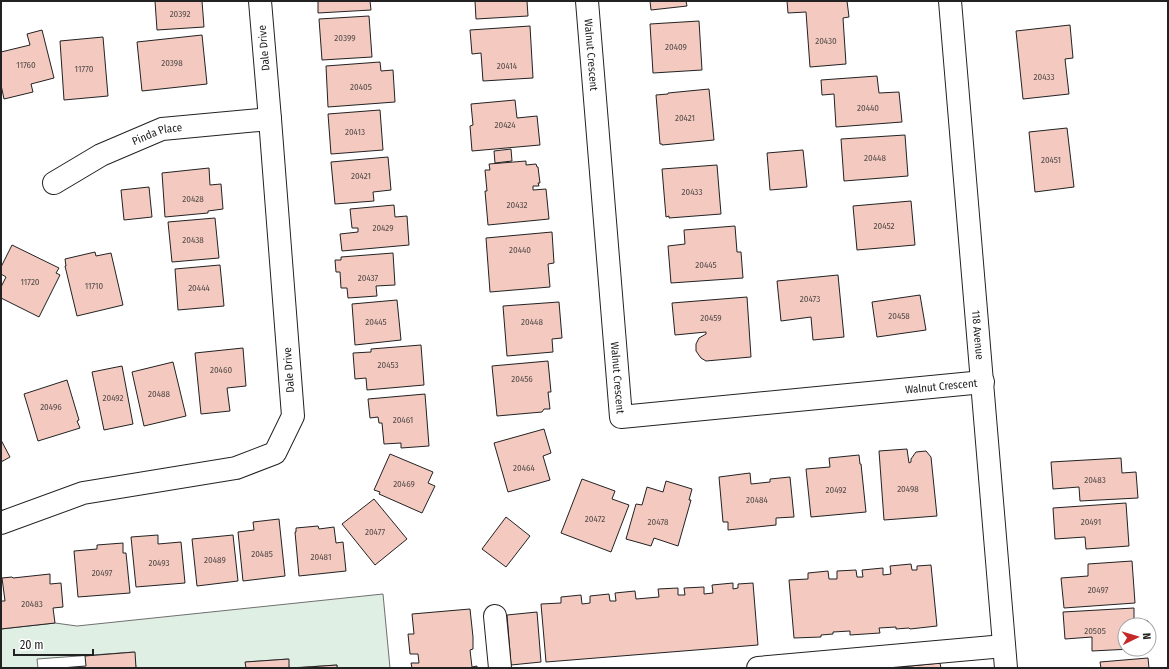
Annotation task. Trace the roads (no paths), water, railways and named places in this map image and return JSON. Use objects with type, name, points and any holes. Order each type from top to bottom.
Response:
[{"type":"street","name":"Dale Drive","points":[[1,522],[83,493],[236,468],[275,453],[293,416],[260,1]]},
{"type":"street","name":"Walnut Crescent","points":[[587,1],[622,417],[982,382]]},
{"type":"street","name":"118 Avenue","points":[[950,1],[1006,668]]},
{"type":"street","name":"Pinda Place","points":[[54,183],[100,155],[162,130],[270,119]]},
{"type":"street","points":[[495,616],[500,668]]},
{"type":"street","points":[[758,668],[862,664],[1004,646]]}]
